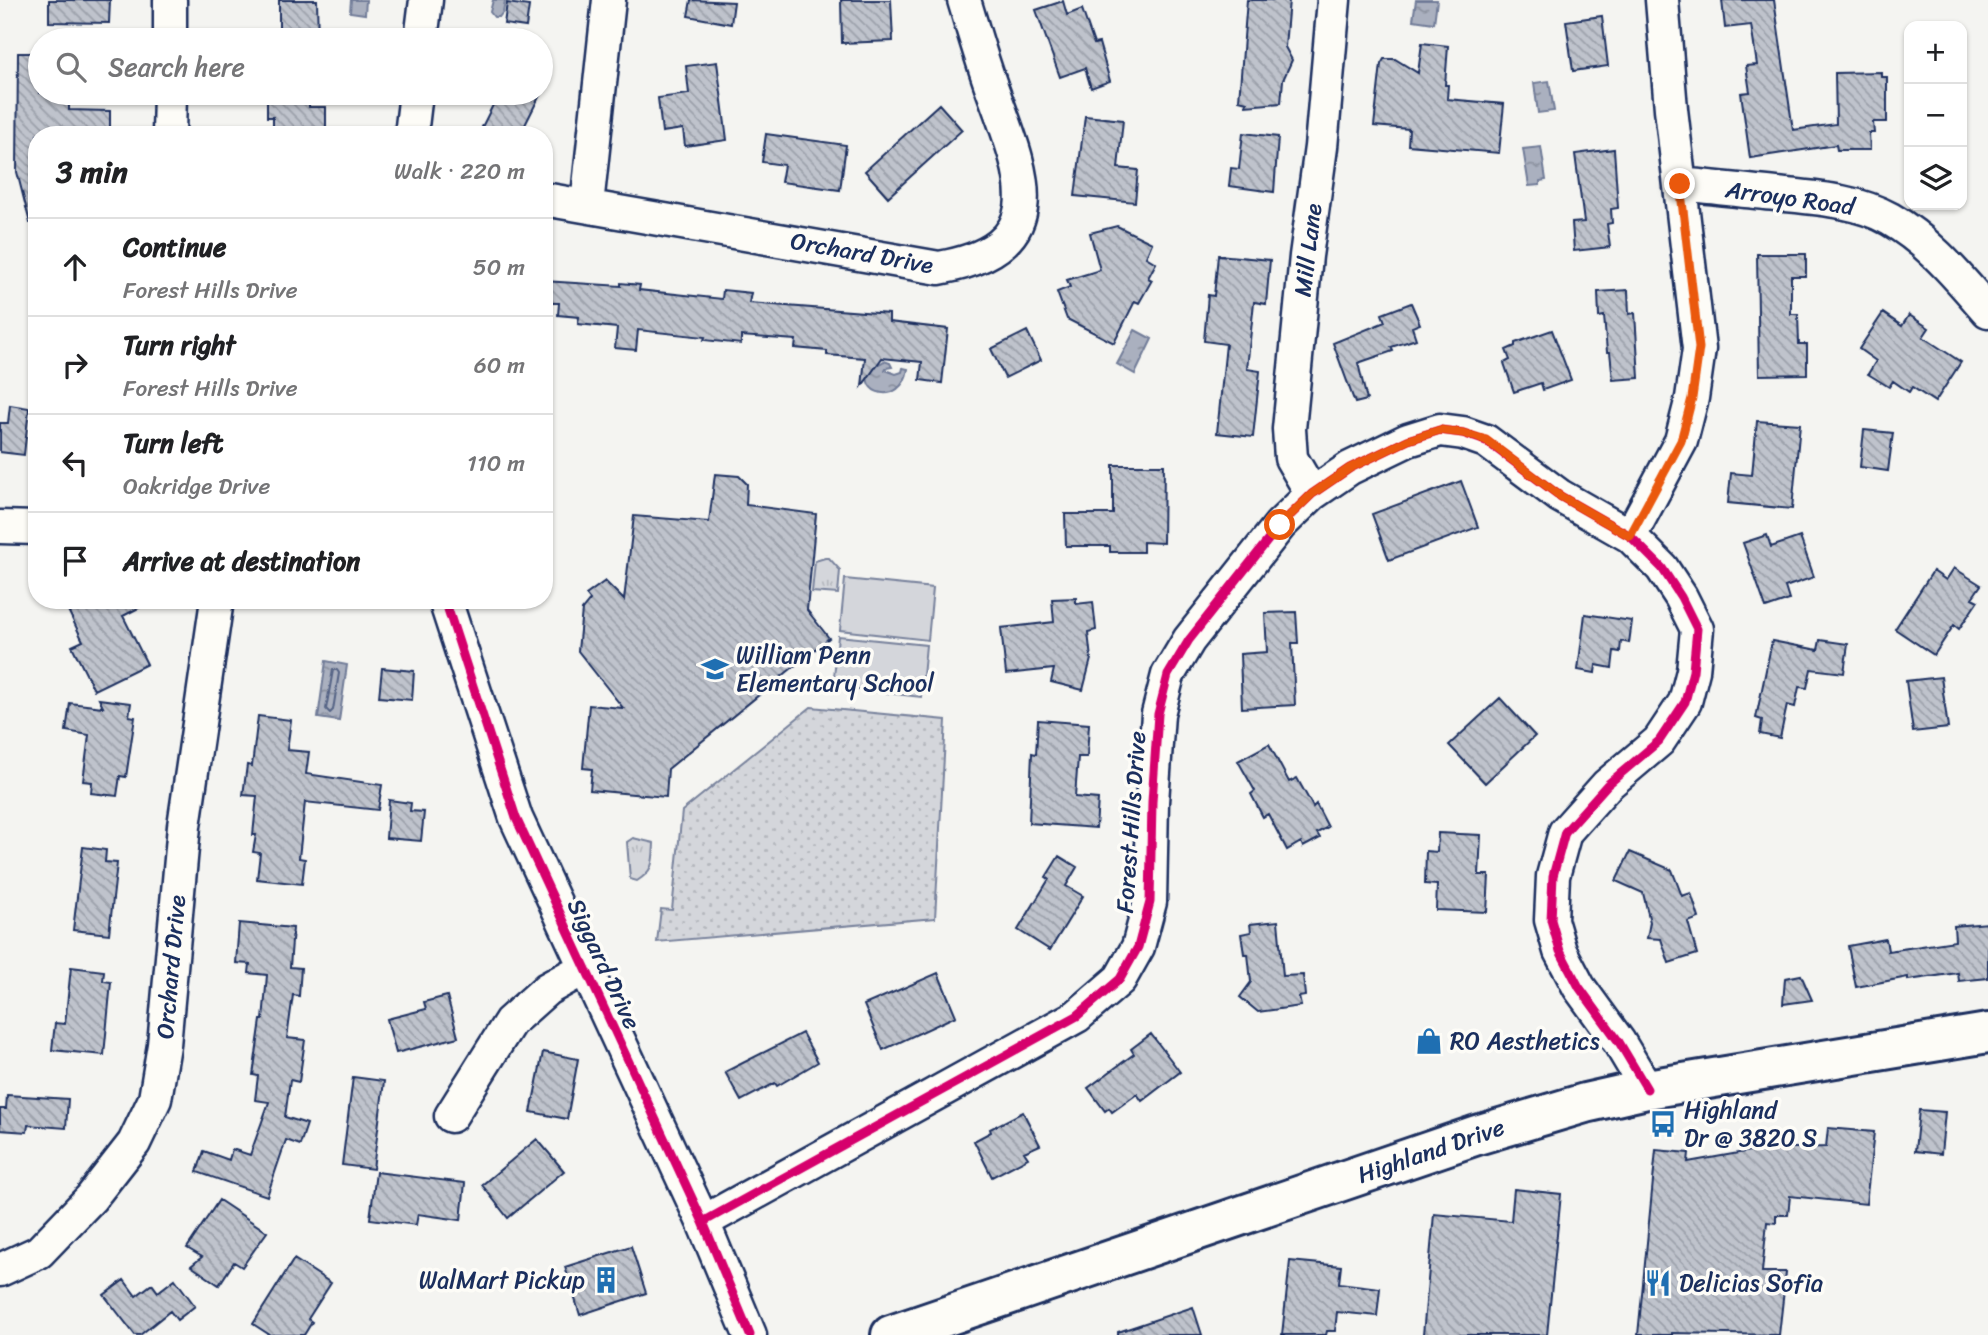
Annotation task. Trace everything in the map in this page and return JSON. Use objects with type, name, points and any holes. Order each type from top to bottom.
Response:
[{"type":"main road","name":"Highland Drive","points":[[905,1333],[1515,1122],[1647,1089],[1988,1033]]},
{"type":"street","points":[[170,0],[170,28]]},
{"type":"street","points":[[422,28],[426,0]]},
{"type":"street","points":[[587,205],[608,0]]},
{"type":"street","name":"Orchard Drive","points":[[553,200],[939,268],[969,263],[994,251],[1012,232],[1023,204],[1022,182],[1017,157],[982,63],[964,0]]},
{"type":"street","name":"Mill Lane","points":[[1312,494],[1291,458],[1289,429],[1335,0]]},
{"type":"street","points":[[1630,536],[1681,441],[1692,398],[1699,348],[1662,0]]},
{"type":"street","points":[[169,126],[170,105]]},
{"type":"street","points":[[412,126],[415,105]]},
{"type":"street","name":"Arroyo Road","points":[[1680,184],[1820,198],[1869,209],[1901,227],[1942,258],[1988,311]]},
{"type":"street","name":"Forest Hills Drive","points":[[703,1222],[1077,1016],[1120,979],[1138,947],[1150,902],[1157,713],[1168,675],[1189,640],[1272,536],[1312,494],[1350,468],[1408,440],[1440,430],[1486,440],[1560,496],[1630,536],[1662,568],[1697,629],[1693,671],[1685,702],[1659,741],[1606,785],[1565,832],[1552,876],[1550,920],[1560,951],[1579,987],[1619,1042],[1647,1089]]},
{"type":"street","points":[[0,527],[28,528]]},
{"type":"street","name":"Orchard Drive","points":[[0,1270],[39,1252],[91,1198],[134,1143],[155,1099],[164,1045],[184,827],[215,609]]},
{"type":"street","name":"Siggard Drive","points":[[448,609],[516,818],[703,1222],[750,1335]]},
{"type":"street","points":[[451,1116],[510,1022],[547,989],[585,968]]},
{"type":"green space","points":[[829,558],[840,570],[838,594],[812,592],[815,561]]},
{"type":"green space","points":[[845,579],[933,588],[928,640],[840,630]]},
{"type":"green space","points":[[838,636],[926,645],[921,697],[833,687]]},
{"type":"green space","points":[[811,707],[946,720],[935,918],[657,942],[661,909],[672,910],[682,811]]},
{"type":"green space","points":[[633,838],[654,843],[652,865],[637,881],[630,879],[627,842]]},
{"type":"water","points":[[351,0],[366,0],[365,14],[350,12]]},
{"type":"water","points":[[493,0],[509,0],[505,1],[499,17],[494,17],[490,12]]},
{"type":"water","points":[[1416,0],[1437,0],[1434,23],[1413,20]]},
{"type":"water","points":[[1549,81],[1554,111],[1538,113],[1534,83]]},
{"type":"water","points":[[1541,147],[1546,180],[1540,181],[1540,185],[1529,186],[1523,149]]},
{"type":"water","points":[[1135,330],[1152,339],[1135,374],[1117,364]]},
{"type":"water","points":[[884,361],[892,367],[885,370],[896,374],[902,372],[903,368],[908,369],[904,381],[889,393],[881,393],[869,385],[868,378],[873,368]]},
{"type":"water","points":[[326,661],[347,665],[339,721],[318,718]]},
{"type":"building","points":[[49,0],[110,0],[109,23],[49,22]]},
{"type":"building","points":[[279,0],[317,0],[318,28],[279,28]]},
{"type":"building","points":[[691,0],[734,2],[731,24],[688,16]]},
{"type":"building","points":[[841,0],[891,0],[893,41],[842,43]]},
{"type":"building","points":[[1247,0],[1289,0],[1285,47],[1292,60],[1283,80],[1281,103],[1246,106],[1247,102],[1239,100]]},
{"type":"building","points":[[1722,0],[1774,0],[1793,130],[1836,124],[1835,73],[1881,72],[1881,77],[1887,77],[1887,122],[1873,122],[1874,133],[1869,133],[1870,150],[1837,150],[1836,145],[1750,158],[1741,93],[1750,92],[1746,66],[1757,65],[1751,25],[1725,28]]},
{"type":"building","points":[[1063,1],[1067,15],[1082,9],[1094,44],[1099,43],[1110,81],[1091,88],[1085,68],[1060,77],[1036,10]]},
{"type":"building","points":[[507,3],[529,6],[526,27],[504,24]]},
{"type":"building","points":[[1602,16],[1608,66],[1573,71],[1566,21]]},
{"type":"building","points":[[1422,43],[1448,46],[1445,85],[1448,85],[1447,99],[1504,104],[1499,153],[1408,145],[1409,129],[1374,126],[1381,64],[1384,59],[1395,59],[1418,73]]},
{"type":"building","points":[[18,53],[28,53],[28,105],[69,105],[69,110],[110,111],[110,126],[28,126],[28,215],[17,172]]},
{"type":"building","points":[[717,62],[727,140],[685,146],[683,129],[662,132],[658,98],[689,94],[686,66]]},
{"type":"building","points":[[939,104],[962,130],[888,197],[865,171]]},
{"type":"building","points":[[267,105],[326,107],[326,126],[273,126],[273,117],[267,117]]},
{"type":"building","points":[[493,105],[535,105],[524,126],[482,126]]},
{"type":"building","points":[[1085,116],[1123,120],[1118,168],[1138,170],[1135,202],[1075,196]]},
{"type":"building","points":[[1243,133],[1278,137],[1274,192],[1229,186],[1231,168],[1239,169]]},
{"type":"building","points":[[766,134],[846,145],[840,190],[781,182],[784,165],[762,162]]},
{"type":"building","points":[[1614,149],[1618,208],[1611,209],[1612,223],[1607,224],[1610,247],[1574,251],[1572,223],[1584,222],[1575,154]]},
{"type":"building","points":[[1117,226],[1152,243],[1146,257],[1156,263],[1148,278],[1152,280],[1139,303],[1135,301],[1114,343],[1067,319],[1057,292],[1070,287],[1067,280],[1100,270],[1090,233]]},
{"type":"building","points":[[1757,254],[1806,254],[1806,276],[1791,276],[1791,314],[1798,314],[1799,344],[1807,344],[1807,374],[1759,375]]},
{"type":"building","points":[[1218,255],[1270,260],[1266,304],[1254,302],[1247,369],[1260,371],[1253,437],[1217,433],[1226,344],[1204,341],[1208,295],[1214,296]]},
{"type":"building","points":[[553,282],[621,286],[621,283],[640,285],[639,290],[722,299],[723,290],[751,293],[749,303],[889,314],[889,322],[948,329],[942,383],[920,380],[922,362],[882,358],[862,386],[865,358],[827,355],[827,351],[795,348],[796,340],[741,336],[741,344],[638,330],[636,350],[615,348],[617,328],[578,324],[579,317],[558,315],[559,303],[553,303]]},
{"type":"building","points":[[1628,290],[1629,314],[1635,313],[1639,378],[1613,380],[1604,316],[1599,317],[1598,292]]},
{"type":"building","points":[[1411,303],[1420,324],[1412,327],[1416,339],[1391,347],[1393,351],[1358,363],[1367,400],[1355,403],[1333,343],[1385,322],[1382,314]]},
{"type":"building","points":[[1883,313],[1902,326],[1909,315],[1929,328],[1923,337],[1961,362],[1935,402],[1912,387],[1909,392],[1893,381],[1889,387],[1868,374],[1876,361],[1859,349]]},
{"type":"building","points":[[1552,330],[1571,380],[1543,390],[1541,383],[1514,392],[1504,363],[1510,360],[1506,350],[1515,346],[1515,343]]},
{"type":"building","points":[[1027,331],[1041,360],[1005,378],[991,349]]},
{"type":"building","points":[[10,405],[28,408],[24,455],[0,452],[0,423],[8,423]]},
{"type":"building","points":[[1757,421],[1800,424],[1792,509],[1728,503],[1731,473],[1752,475]]},
{"type":"building","points":[[1864,430],[1893,433],[1888,471],[1860,467]]},
{"type":"building","points":[[1113,465],[1164,465],[1163,543],[1143,542],[1143,552],[1110,552],[1110,546],[1066,546],[1065,514],[1113,514]]},
{"type":"building","points":[[715,474],[739,476],[747,484],[746,505],[816,514],[807,610],[829,638],[668,769],[666,797],[590,790],[592,769],[583,768],[589,705],[623,708],[578,651],[582,610],[590,600],[586,595],[605,581],[624,600],[634,516],[709,522]]},
{"type":"building","points":[[1461,481],[1478,527],[1389,560],[1372,514]]},
{"type":"building","points":[[1767,535],[1771,547],[1800,537],[1814,577],[1785,587],[1789,600],[1766,608],[1743,543]]},
{"type":"building","points":[[1954,568],[1981,585],[1972,598],[1978,601],[1959,629],[1954,625],[1934,655],[1895,629],[1933,571],[1946,580]]},
{"type":"building","points":[[1076,598],[1076,604],[1093,602],[1096,630],[1088,632],[1091,659],[1083,690],[1051,682],[1054,669],[1006,674],[1001,628],[1054,622],[1052,599]]},
{"type":"building","points":[[67,609],[137,609],[123,616],[147,664],[94,690],[72,646],[83,641]]},
{"type":"building","points":[[1296,612],[1298,643],[1292,643],[1295,705],[1242,708],[1240,654],[1267,652],[1265,613]]},
{"type":"building","points":[[1585,614],[1632,621],[1629,643],[1621,641],[1620,652],[1614,651],[1612,668],[1596,665],[1595,673],[1578,670]]},
{"type":"building","points":[[1820,640],[1848,644],[1844,673],[1811,669],[1807,688],[1799,687],[1795,707],[1787,705],[1780,738],[1760,734],[1762,720],[1756,718],[1772,641],[1818,650]]},
{"type":"building","points":[[382,668],[414,671],[412,700],[379,697]]},
{"type":"building","points":[[1941,677],[1948,728],[1913,732],[1906,681]]},
{"type":"building","points":[[1500,698],[1535,736],[1485,783],[1449,745]]},
{"type":"building","points":[[99,699],[131,703],[129,716],[135,717],[126,777],[120,776],[117,796],[91,793],[92,782],[83,781],[89,735],[66,731],[70,703],[103,707]]},
{"type":"building","points":[[258,716],[291,720],[287,750],[309,752],[306,774],[382,785],[378,810],[305,802],[299,858],[305,859],[302,884],[257,879],[260,853],[253,852],[256,835],[253,835],[257,796],[243,795],[247,765],[252,766]]},
{"type":"building","points":[[1038,720],[1089,724],[1087,757],[1078,757],[1075,797],[1098,799],[1096,828],[1029,823],[1032,753],[1036,754]]},
{"type":"building","points":[[1269,744],[1289,782],[1297,778],[1313,807],[1316,804],[1328,827],[1317,833],[1320,838],[1303,847],[1301,842],[1287,850],[1268,814],[1263,817],[1251,794],[1255,791],[1238,761]]},
{"type":"building","points":[[389,800],[411,803],[410,811],[424,812],[421,841],[386,838]]},
{"type":"building","points":[[1438,833],[1481,835],[1479,875],[1489,875],[1487,912],[1436,910],[1437,885],[1425,884],[1426,851],[1437,852]]},
{"type":"building","points":[[83,847],[106,850],[105,862],[117,863],[109,934],[73,930]]},
{"type":"building","points":[[1630,852],[1672,870],[1682,896],[1691,893],[1699,918],[1688,922],[1697,954],[1669,963],[1661,939],[1647,938],[1650,922],[1643,893],[1616,881]]},
{"type":"building","points":[[1059,856],[1077,867],[1066,886],[1083,896],[1050,950],[1018,930],[1049,879],[1046,877]]},
{"type":"building","points":[[1278,921],[1283,976],[1303,975],[1305,996],[1299,997],[1301,1006],[1258,1012],[1240,997],[1251,982],[1248,954],[1244,954],[1241,934],[1251,932],[1250,924]]},
{"type":"building","points":[[239,923],[293,928],[290,967],[301,968],[299,996],[293,995],[287,1038],[305,1040],[299,1082],[290,1080],[285,1117],[307,1124],[300,1145],[286,1140],[267,1196],[197,1172],[204,1151],[229,1160],[232,1149],[250,1155],[269,1102],[255,1100],[258,1076],[253,1075],[263,1020],[267,975],[249,973],[250,964],[236,963]]},
{"type":"building","points":[[1988,923],[1988,978],[1959,981],[1958,973],[1908,980],[1908,977],[1856,987],[1848,946],[1886,939],[1888,951],[1955,941],[1954,926]]},
{"type":"building","points":[[71,967],[104,971],[103,981],[111,982],[104,1055],[52,1050],[55,1023],[65,1024]]},
{"type":"building","points":[[938,973],[956,1016],[883,1050],[864,1005]]},
{"type":"building","points":[[1801,975],[1812,1000],[1783,1004],[1785,978]]},
{"type":"building","points":[[447,996],[458,1037],[396,1053],[387,1019],[426,1009],[424,1002]]},
{"type":"building","points":[[802,1033],[818,1062],[777,1086],[775,1083],[741,1101],[725,1072]]},
{"type":"building","points":[[1151,1034],[1180,1072],[1142,1101],[1137,1094],[1112,1112],[1109,1108],[1105,1111],[1088,1088],[1134,1054],[1131,1049]]},
{"type":"building","points":[[543,1052],[578,1059],[567,1119],[531,1112]]},
{"type":"building","points":[[353,1077],[384,1081],[373,1169],[342,1165]]},
{"type":"building","points":[[7,1095],[68,1099],[66,1128],[28,1125],[27,1132],[0,1130],[0,1109],[6,1109]]},
{"type":"building","points":[[1919,1110],[1945,1112],[1941,1154],[1915,1151]]},
{"type":"building","points":[[1023,1112],[1040,1145],[1024,1152],[1028,1158],[992,1177],[974,1141],[991,1132],[990,1129]]},
{"type":"building","points":[[1828,1128],[1874,1132],[1866,1204],[1790,1196],[1788,1215],[1776,1215],[1776,1223],[1767,1222],[1762,1272],[1786,1272],[1779,1335],[1638,1335],[1656,1150],[1689,1153],[1688,1162],[1761,1149],[1826,1147]]},
{"type":"building","points":[[537,1139],[564,1171],[508,1218],[482,1185]]},
{"type":"building","points":[[376,1172],[465,1183],[461,1220],[418,1214],[416,1225],[370,1219]]},
{"type":"building","points":[[1514,1189],[1561,1194],[1547,1335],[1423,1335],[1434,1214],[1511,1221]]},
{"type":"building","points":[[219,1200],[267,1232],[242,1267],[234,1262],[219,1285],[191,1266],[202,1257],[187,1248]]},
{"type":"building","name":"WalMart Pickup","points":[[631,1246],[646,1293],[580,1315],[565,1267]]},
{"type":"building","points":[[294,1259],[331,1283],[308,1319],[312,1322],[304,1335],[270,1335],[253,1324]]},
{"type":"building","points":[[1290,1261],[1341,1266],[1339,1283],[1380,1288],[1377,1316],[1337,1312],[1335,1331],[1327,1331],[1326,1335],[1282,1335]]},
{"type":"building","points":[[175,1279],[195,1306],[177,1320],[170,1311],[140,1335],[135,1335],[104,1295],[124,1280],[136,1296],[152,1284],[158,1292]]},
{"type":"building","points":[[1193,1307],[1202,1335],[1118,1335],[1118,1332]]},
{"type":"cycle path","points":[[703,1222],[1077,1016],[1120,979],[1138,947],[1150,902],[1152,802],[1158,714],[1168,675],[1189,640],[1280,525],[1312,494],[1350,468],[1408,440],[1440,430],[1463,433],[1486,441],[1560,496],[1630,536],[1662,568],[1697,629],[1693,671],[1685,702],[1659,741],[1607,785],[1565,832],[1553,876],[1551,920],[1560,951],[1579,987],[1619,1042],[1647,1089]]},
{"type":"cycle path","points":[[448,609],[516,818],[703,1222],[750,1335]]},
{"type":"place","name":"William Penn Elementary School","points":[[715,669]]},
{"type":"place","name":"RO Aesthetics","points":[[1429,1041]]},
{"type":"place","name":"Highland Dr @ 3820 S","points":[[1663,1124]]},
{"type":"place","name":"WalMart Pickup","points":[[606,1280]]},
{"type":"place","name":"Delicias Sofia","points":[[1658,1283]]},
{"type":"route","points":[[1280,525],[1312,494],[1350,468],[1408,440],[1440,430],[1486,440],[1560,496],[1630,536],[1681,441],[1692,398],[1699,348],[1680,184]]}]
